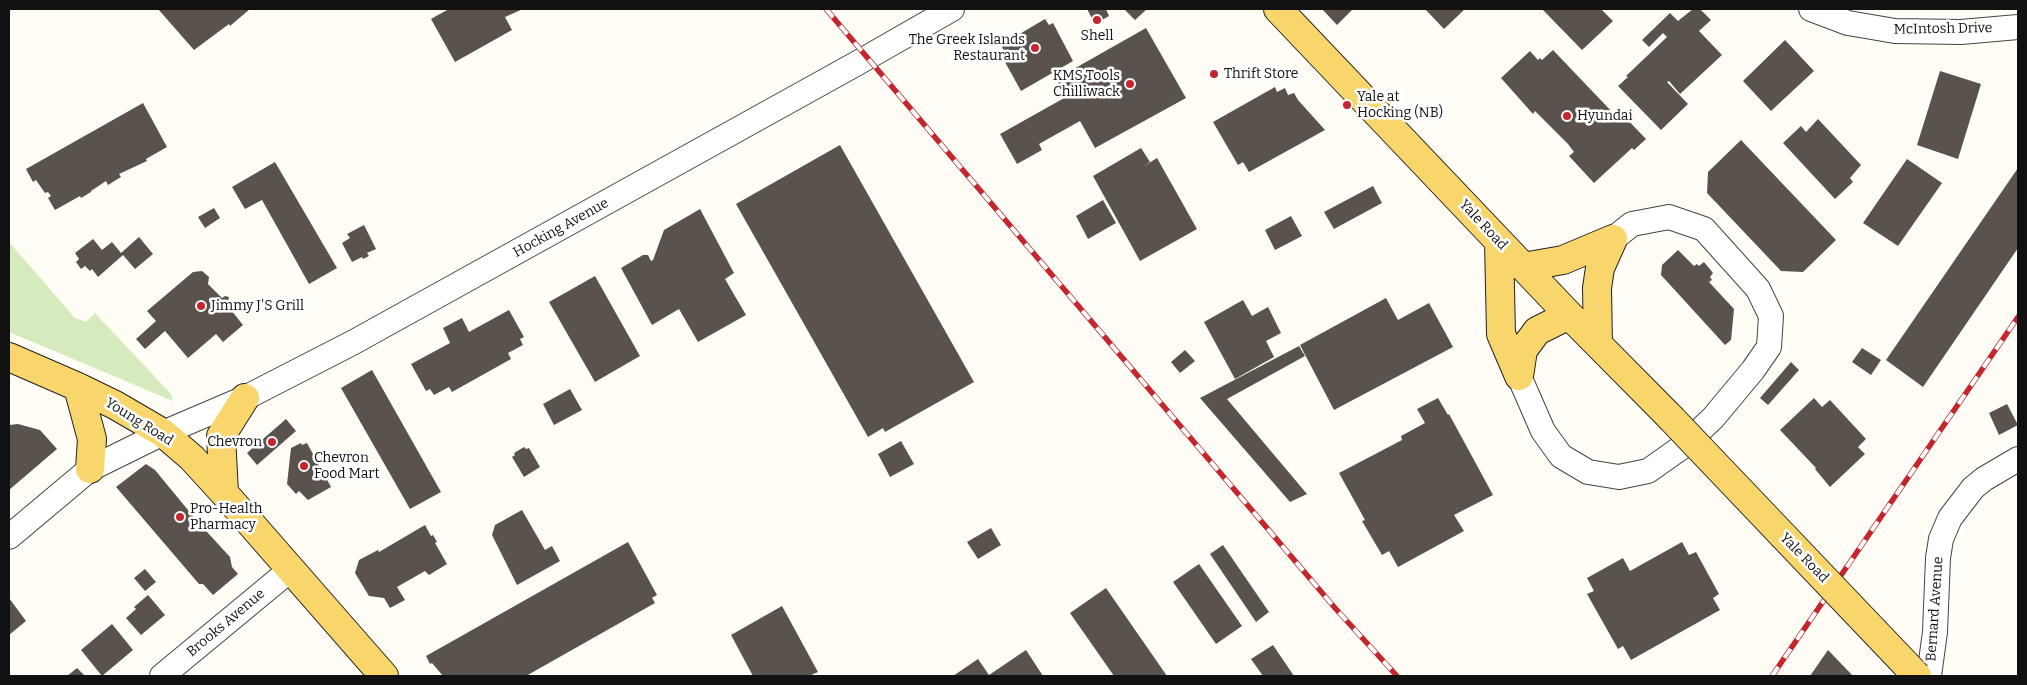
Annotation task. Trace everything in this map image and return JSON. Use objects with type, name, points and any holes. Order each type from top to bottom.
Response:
[{"type":"main road","name":"Yale Road","points":[[1278,9],[1569,315],[1925,675]]},
{"type":"main road","points":[[1523,267],[1563,260],[1613,239]]},
{"type":"main road","points":[[1598,344],[1597,288],[1600,268],[1613,239]]},
{"type":"main road","points":[[1499,242],[1502,334],[1519,376]]},
{"type":"main road","points":[[1519,376],[1523,350],[1537,331],[1569,315]]},
{"type":"main road","name":"Young Road","points":[[9,357],[115,405],[163,433],[192,458],[224,493],[384,676]]},
{"type":"main road","points":[[78,387],[92,439],[90,469]]},
{"type":"main road","points":[[224,493],[223,431],[245,398]]},
{"type":"street","name":"Hocking Avenue","points":[[9,537],[90,469],[163,433],[245,398],[363,338],[861,62],[952,9]]},
{"type":"street","name":"McIntosh Drive","points":[[1811,9],[1848,23],[1895,32],[1961,32],[2018,27]]},
{"type":"street","points":[[1519,376],[1542,432],[1562,456],[1588,472],[1619,477],[1648,471],[1682,447],[1713,418],[1753,370],[1769,347],[1771,316],[1758,288],[1704,229],[1669,217],[1632,224],[1613,239]]},
{"type":"street","name":"Bernard Avenue","points":[[1925,675],[1934,632],[1938,558],[1941,540],[1950,518],[1973,488],[1984,479],[2018,459]]},
{"type":"street","name":"Brooks Avenue","points":[[162,676],[290,570]]},
{"type":"green space","points":[[9,242],[75,318],[86,322],[95,313],[171,394],[173,401],[9,332]]},
{"type":"building","points":[[158,9],[250,9],[230,26],[229,24],[194,50]]},
{"type":"building","points":[[446,9],[523,9],[505,17],[512,30],[455,62],[431,19]]},
{"type":"building","name":"Shell","points":[[1087,9],[1106,9],[1109,16],[1095,24]]},
{"type":"building","points":[[1124,9],[1147,9],[1135,20]]},
{"type":"building","points":[[1322,9],[1353,9],[1337,25]]},
{"type":"building","points":[[1425,9],[1465,9],[1444,29]]},
{"type":"building","points":[[1542,9],[1601,9],[1613,21],[1582,50]]},
{"type":"building","points":[[1693,9],[1700,9],[1711,20],[1699,31],[1722,55],[1680,94],[1669,81],[1667,82],[1688,104],[1661,130],[1618,86],[1667,37],[1663,33],[1649,47],[1642,40],[1670,13],[1678,21]]},
{"type":"building","points":[[1045,19],[1049,25],[1053,23],[1073,61],[1021,91],[1000,53],[1004,51],[1001,45]]},
{"type":"building","points":[[1146,28],[1186,98],[1095,148],[1080,121],[1039,144],[1042,150],[1017,164],[1000,134],[1066,97],[1056,79]]},
{"type":"building","points":[[1785,40],[1814,71],[1771,111],[1743,81]]},
{"type":"building","points":[[1553,50],[1614,114],[1618,110],[1646,139],[1634,150],[1632,148],[1594,183],[1569,156],[1574,152],[1568,144],[1535,111],[1533,114],[1501,78],[1530,51],[1538,60],[1540,58],[1542,60]]},
{"type":"building","points":[[1940,71],[1981,84],[1958,159],[1917,145]]},
{"type":"building","points":[[1275,87],[1277,92],[1285,88],[1288,95],[1294,93],[1325,130],[1249,172],[1243,162],[1238,165],[1213,122]]},
{"type":"building","points":[[143,103],[167,147],[146,159],[147,161],[119,174],[121,177],[108,185],[106,181],[81,198],[80,196],[55,210],[48,198],[51,196],[48,192],[45,193],[36,180],[33,182],[26,169]]},
{"type":"building","points":[[1818,119],[1861,165],[1850,178],[1853,182],[1835,199],[1783,143],[1801,126],[1806,132]]},
{"type":"building","points":[[1741,140],[1836,240],[1803,272],[1781,271],[1707,193],[1708,172]]},
{"type":"building","points":[[840,145],[974,382],[885,432],[883,428],[868,437],[736,204]]},
{"type":"building","points":[[1141,148],[1150,162],[1141,168],[1157,158],[1197,229],[1140,261],[1093,176]]},
{"type":"building","points":[[1907,159],[1942,183],[1898,246],[1863,223]]},
{"type":"building","points":[[275,162],[337,268],[309,284],[262,200],[245,209],[232,187]]},
{"type":"building","points":[[2018,168],[2018,248],[1923,387],[1886,360]]},
{"type":"building","points":[[1373,186],[1382,203],[1334,229],[1324,212]]},
{"type":"building","points":[[1103,200],[1116,223],[1088,239],[1076,216]]},
{"type":"building","points":[[214,208],[220,218],[205,228],[198,217]]},
{"type":"building","points":[[700,209],[734,273],[725,279],[746,315],[698,342],[679,309],[652,325],[621,268],[643,255],[648,255],[651,261],[653,260],[664,230]]},
{"type":"building","points":[[1291,216],[1302,236],[1275,250],[1265,230]]},
{"type":"building","points":[[364,225],[376,249],[367,253],[369,256],[352,262],[342,243],[350,238],[347,234]]},
{"type":"building","points":[[139,237],[153,254],[135,269],[123,255],[98,277],[92,269],[90,271],[85,266],[81,269],[76,262],[79,259],[75,253],[93,239],[102,250],[112,242],[121,253]]},
{"type":"building","points":[[1678,250],[1694,266],[1697,264],[1699,266],[1704,262],[1713,273],[1710,277],[1712,280],[1709,282],[1734,309],[1731,340],[1725,345],[1661,275],[1662,265]]},
{"type":"building","points":[[202,271],[209,277],[208,284],[222,298],[225,296],[229,297],[227,305],[243,325],[223,342],[216,334],[188,358],[165,331],[145,349],[136,339],[156,321],[147,311],[193,272]]},
{"type":"building","points":[[595,276],[640,356],[595,382],[549,302]]},
{"type":"building","points":[[1386,298],[1398,320],[1429,303],[1453,347],[1334,410],[1300,345]]},
{"type":"building","points":[[1243,300],[1252,316],[1268,307],[1281,333],[1266,341],[1274,357],[1235,379],[1204,322]]},
{"type":"building","points":[[509,310],[524,337],[520,339],[523,345],[508,353],[511,359],[452,392],[449,387],[434,395],[430,389],[426,391],[411,364],[450,343],[443,328],[462,318],[469,332]]},
{"type":"building","points":[[1299,346],[1305,356],[1227,399],[1307,494],[1290,502],[1200,398]]},
{"type":"building","points":[[1862,348],[1881,360],[1871,375],[1852,362]]},
{"type":"building","points":[[1185,350],[1195,361],[1180,373],[1171,362]]},
{"type":"building","points":[[1791,362],[1799,370],[1768,405],[1760,398]]},
{"type":"building","points":[[372,370],[441,492],[410,509],[341,388]]},
{"type":"building","points":[[570,389],[582,410],[554,425],[543,404]]},
{"type":"building","points":[[1438,398],[1449,414],[1493,495],[1454,515],[1464,531],[1398,567],[1389,551],[1382,555],[1362,521],[1365,520],[1339,473],[1402,440],[1401,436],[1425,423],[1417,409]]},
{"type":"building","points":[[1814,398],[1822,407],[1830,400],[1866,439],[1858,447],[1865,454],[1830,487],[1816,468],[1780,430]]},
{"type":"building","points":[[2007,404],[2018,425],[1999,435],[1989,413]]},
{"type":"building","name":"Chevron","points":[[286,419],[296,431],[257,465],[247,453]]},
{"type":"building","points":[[18,424],[40,430],[57,449],[9,490],[9,425]]},
{"type":"building","points":[[901,441],[914,464],[890,477],[878,454]]},
{"type":"building","name":"Chevron Food Mart","points":[[301,443],[302,445],[307,443],[331,487],[308,500],[299,491],[296,494],[287,484],[291,448]]},
{"type":"building","points":[[524,447],[526,449],[529,448],[540,467],[524,477],[512,457],[515,455],[514,453]]},
{"type":"building","points":[[146,464],[155,470],[230,557],[232,567],[238,574],[213,595],[203,584],[199,584],[116,487]]},
{"type":"building","points":[[522,510],[545,550],[552,546],[560,561],[517,585],[492,535],[495,525]]},
{"type":"building","points":[[425,525],[437,542],[435,543],[447,564],[429,575],[425,571],[397,587],[405,600],[390,608],[384,598],[369,596],[355,573],[359,560],[378,550],[379,552]]},
{"type":"building","points":[[991,528],[1001,545],[978,559],[967,542]]},
{"type":"building","points":[[628,542],[657,595],[652,598],[655,603],[526,676],[443,676],[432,663],[430,664],[426,656]]},
{"type":"building","points":[[1682,542],[1689,555],[1696,552],[1719,594],[1713,598],[1720,610],[1631,660],[1623,646],[1618,649],[1587,594],[1594,591],[1587,578],[1623,558],[1630,571]]},
{"type":"building","points":[[1223,545],[1269,612],[1256,622],[1210,554]]},
{"type":"building","points":[[1199,564],[1242,626],[1216,644],[1173,582]]},
{"type":"building","points":[[145,569],[156,582],[145,591],[134,578]]},
{"type":"building","points":[[1106,588],[1167,676],[1114,676],[1070,613]]},
{"type":"building","points":[[148,595],[165,615],[141,635],[126,618],[136,609],[134,607]]},
{"type":"building","points":[[9,598],[26,621],[9,635]]},
{"type":"building","points":[[782,606],[818,672],[809,676],[753,676],[731,635]]},
{"type":"building","points":[[112,624],[133,650],[102,676],[81,650]]},
{"type":"building","points":[[1273,645],[1294,676],[1263,676],[1251,659]]},
{"type":"building","points":[[1026,650],[1043,676],[953,676],[978,659],[989,675]]},
{"type":"building","points":[[1828,650],[1853,676],[1810,676]]},
{"type":"building","points":[[77,668],[85,676],[67,676]]},
{"type":"railway","points":[[826,9],[1335,608],[1397,676]]},
{"type":"railway","points":[[1772,676],[2018,317]]},
{"type":"place","name":"Shell","points":[[1097,20]]},
{"type":"place","name":"The Greek Islands Restaurant","points":[[1035,48]]},
{"type":"place","name":"Thrift Store","points":[[1214,74]]},
{"type":"place","name":"KMS Tools Chilliwack","points":[[1130,84]]},
{"type":"place","name":"Yale at Hocking (NB)","points":[[1347,105]]},
{"type":"place","name":"Hyundai","points":[[1567,116]]},
{"type":"place","name":"Jimmy J'S Grill","points":[[201,306]]},
{"type":"place","name":"Chevron","points":[[272,442]]},
{"type":"place","name":"Chevron Food Mart","points":[[304,466]]},
{"type":"place","name":"Pro-Health Pharmacy","points":[[180,517]]}]
